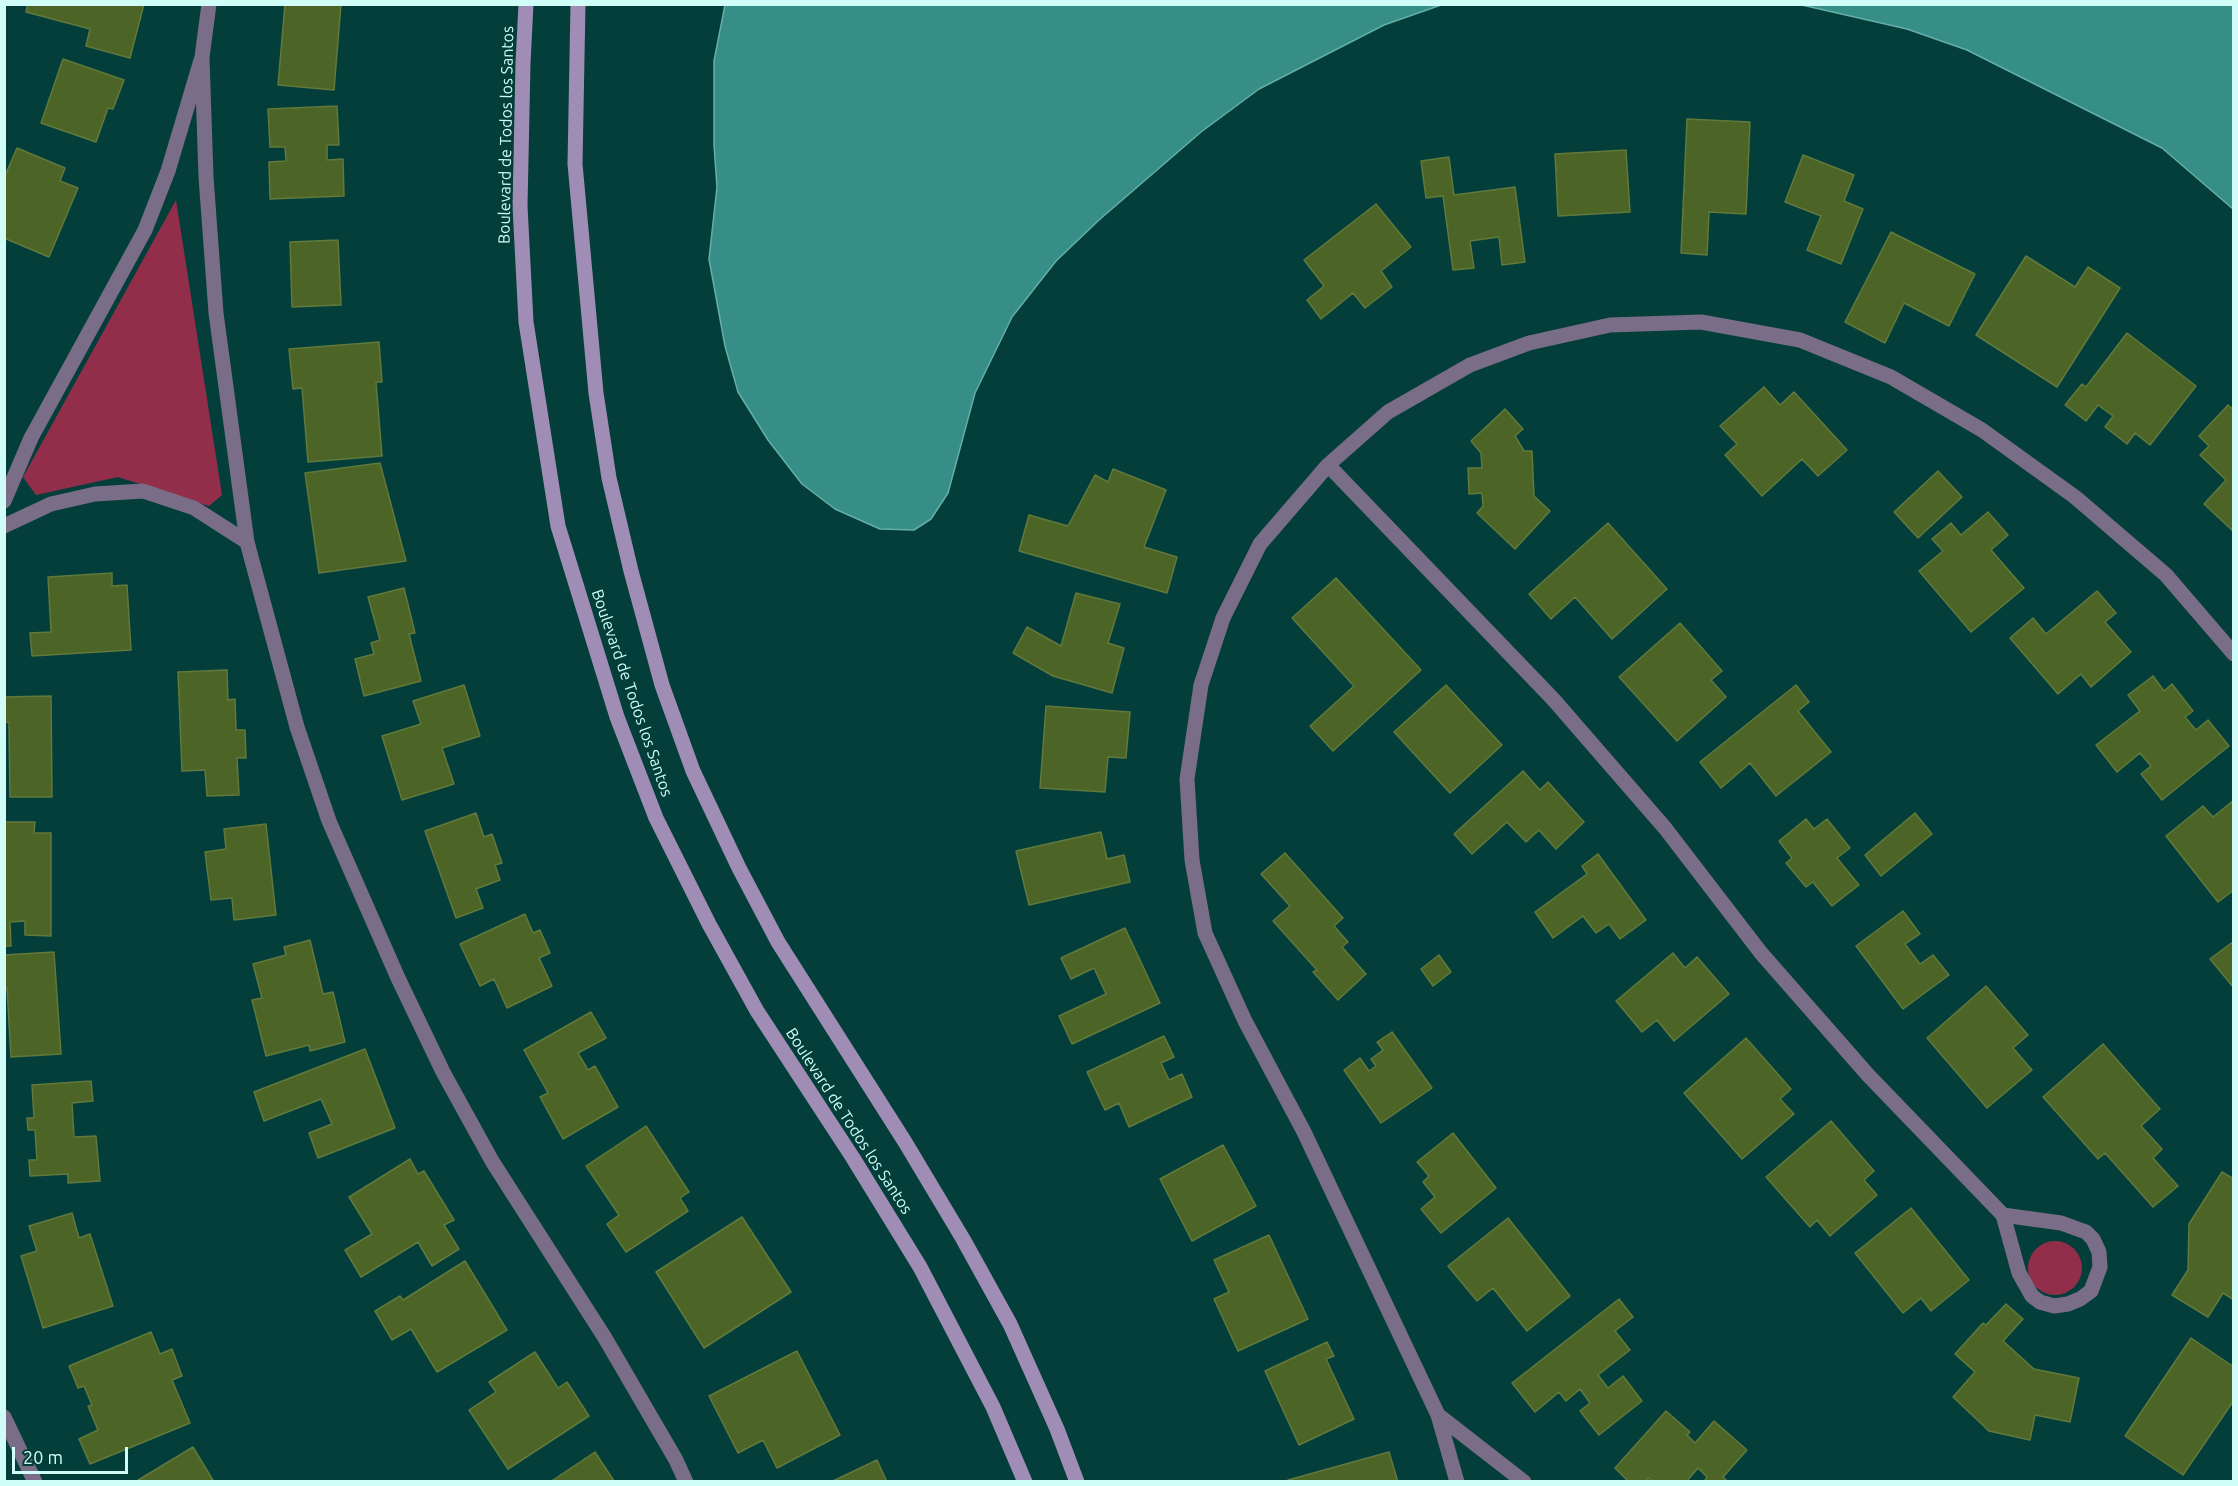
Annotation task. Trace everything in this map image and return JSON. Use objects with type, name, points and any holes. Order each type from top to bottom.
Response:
[{"type":"street","points":[[4,501],[31,438],[145,230],[168,171],[202,57],[209,4]]},
{"type":"street","name":"Boulevard de Todos los Santos","points":[[526,4],[520,206],[526,322],[558,526],[617,717],[656,818],[709,924],[757,1011],[853,1158],[920,1267],[993,1407],[1025,1482]]},
{"type":"street","name":"Boulevard de Todos los Santos","points":[[578,4],[575,164],[596,393],[609,478],[662,685],[693,771],[750,889],[778,942],[905,1142],[1010,1324],[1057,1429],[1077,1482]]},
{"type":"street","points":[[202,57],[206,177],[216,313],[247,542],[297,727],[329,821],[398,978],[443,1072],[492,1161],[605,1338],[676,1460],[686,1482]]},
{"type":"street","points":[[1457,1482],[1438,1415],[1310,1142],[1245,1021],[1205,933],[1192,860],[1187,779],[1201,685],[1223,618],[1260,544],[1328,465],[1388,412],[1470,365],[1529,344],[1610,325],[1701,322],[1800,340],[1891,377],[1982,430],[2075,497],[2166,575],[2234,654]]},
{"type":"street","points":[[1328,465],[1553,699],[1665,828],[1761,953],[1868,1076],[2003,1215],[2019,1273],[2032,1296],[2040,1302],[2054,1306],[2068,1304],[2091,1291],[2097,1280],[2100,1260],[2093,1239],[2086,1232],[2061,1223],[2003,1215]]},
{"type":"street","points":[[4,526],[51,504],[95,494],[143,491],[194,508],[247,542]]},
{"type":"street","points":[[1438,1415],[1524,1482]]},
{"type":"street","points":[[4,1417],[35,1482]]},
{"type":"shaded area","points":[[176,200],[222,495],[209,506],[118,477],[36,495],[23,477]]},
{"type":"shaded area","points":[[2055,1241],[2065,1243],[2074,1249],[2080,1258],[2082,1268],[2080,1278],[2074,1287],[2065,1293],[2055,1295],[2045,1293],[2036,1287],[2030,1278],[2028,1268],[2030,1258],[2036,1249],[2045,1243]]},
{"type":"water","points":[[725,4],[1441,5],[1384,25],[1259,89],[1201,132],[1099,220],[1056,261],[1012,317],[975,393],[948,493],[931,519],[914,530],[880,529],[835,509],[802,484],[768,440],[738,392],[725,346],[709,259],[717,187],[714,145],[714,61]]},
{"type":"water","points":[[1802,5],[2233,5],[2233,209],[2162,148],[1967,50],[1907,29]]},
{"type":"building","points":[[28,4],[144,4],[130,58],[86,46],[90,29],[26,12]]},
{"type":"building","points":[[285,4],[341,4],[334,90],[278,85]]},
{"type":"building","points":[[63,59],[124,80],[113,109],[108,108],[96,142],[41,123]]},
{"type":"building","points":[[337,106],[339,145],[327,145],[327,160],[343,159],[344,196],[270,199],[269,162],[286,161],[285,147],[270,147],[268,109]]},
{"type":"building","points":[[1687,119],[1750,122],[1746,214],[1709,212],[1707,255],[1681,253]]},
{"type":"building","points":[[17,148],[65,168],[60,181],[78,188],[49,257],[4,238],[4,178]]},
{"type":"building","points":[[1626,150],[1630,212],[1558,216],[1555,154]]},
{"type":"building","points":[[1803,155],[1854,175],[1844,201],[1863,209],[1841,264],[1807,250],[1821,216],[1785,202]]},
{"type":"building","points":[[1449,157],[1454,195],[1515,187],[1525,262],[1502,265],[1499,237],[1470,241],[1474,268],[1453,270],[1443,196],[1426,198],[1421,161]]},
{"type":"building","points":[[1376,204],[1411,247],[1381,271],[1392,287],[1365,308],[1353,293],[1321,319],[1307,300],[1324,286],[1304,260]]},
{"type":"building","points":[[1891,232],[1975,274],[1949,326],[1904,303],[1885,343],[1845,322]]},
{"type":"building","points":[[338,240],[341,305],[292,307],[290,242]]},
{"type":"building","points":[[2026,256],[2075,287],[2088,267],[2120,288],[2057,387],[1976,335]]},
{"type":"building","points":[[2127,333],[2196,386],[2150,445],[2135,433],[2127,444],[2105,427],[2113,416],[2098,405],[2086,421],[2065,405],[2082,384],[2086,387]]},
{"type":"building","points":[[379,342],[382,382],[376,382],[382,456],[308,462],[302,388],[293,389],[289,349]]},
{"type":"building","points":[[1764,387],[1780,405],[1794,392],[1847,450],[1818,476],[1802,459],[1762,496],[1725,455],[1737,444],[1720,426]]},
{"type":"building","points":[[2228,405],[2234,410],[2234,532],[2204,504],[2226,480],[2200,455],[2209,446],[2199,436]]},
{"type":"building","points":[[1505,409],[1523,429],[1515,436],[1524,451],[1532,451],[1534,496],[1550,511],[1515,549],[1477,513],[1483,506],[1482,493],[1469,494],[1468,468],[1482,468],[1481,453],[1471,441]]},
{"type":"building","points":[[380,463],[406,561],[319,573],[305,473]]},
{"type":"building","points":[[1113,469],[1166,490],[1144,547],[1177,557],[1167,593],[1019,551],[1029,515],[1068,526],[1095,475],[1108,482]]},
{"type":"building","points":[[1938,471],[1962,497],[1918,538],[1894,512]]},
{"type":"building","points":[[1988,512],[2008,535],[1991,550],[2024,588],[1971,632],[1919,571],[1943,551],[1932,539],[1951,523],[1961,535]]},
{"type":"building","points":[[1608,523],[1667,589],[1612,639],[1575,597],[1551,619],[1529,594]]},
{"type":"building","points":[[112,573],[112,586],[127,585],[131,650],[32,656],[30,633],[51,632],[48,577]]},
{"type":"building","points":[[1336,578],[1421,670],[1333,751],[1310,726],[1354,686],[1292,618]]},
{"type":"building","points":[[404,588],[415,633],[409,634],[421,681],[364,696],[355,659],[374,654],[371,643],[380,640],[368,597]]},
{"type":"building","points":[[2097,591],[2116,613],[2105,622],[2131,652],[2091,687],[2081,674],[2058,694],[2010,638],[2033,618],[2046,634]]},
{"type":"building","points":[[1076,593],[1120,604],[1108,643],[1124,648],[1112,693],[1053,676],[1013,653],[1027,627],[1061,646]]},
{"type":"building","points":[[1680,623],[1722,671],[1711,680],[1726,697],[1677,741],[1619,677]]},
{"type":"building","points":[[227,670],[228,700],[235,699],[236,730],[245,730],[246,758],[237,758],[239,795],[207,796],[205,770],[182,771],[178,672]]},
{"type":"building","points":[[2153,676],[2164,691],[2172,684],[2193,711],[2185,717],[2196,730],[2208,720],[2229,746],[2162,800],[2141,774],[2151,766],[2140,753],[2117,772],[2096,745],[2140,711],[2128,695]]},
{"type":"building","points":[[464,685],[480,736],[442,748],[454,784],[402,800],[382,736],[421,724],[413,701]]},
{"type":"building","points":[[1446,685],[1502,745],[1450,793],[1394,732]]},
{"type":"building","points":[[1796,685],[1809,702],[1798,711],[1831,752],[1776,796],[1750,763],[1721,788],[1700,762]]},
{"type":"building","points":[[51,696],[52,797],[10,797],[9,722],[4,723],[4,697]]},
{"type":"building","points":[[1046,706],[1130,712],[1126,758],[1108,757],[1105,792],[1040,788]]},
{"type":"building","points":[[1523,771],[1540,790],[1548,782],[1584,822],[1556,849],[1539,830],[1526,842],[1507,822],[1472,854],[1454,834]]},
{"type":"building","points":[[2234,800],[2234,890],[2218,902],[2166,836],[2203,806],[2213,817]]},
{"type":"building","points":[[476,813],[484,837],[492,834],[502,863],[495,865],[500,880],[476,889],[483,908],[456,918],[425,831]]},
{"type":"building","points":[[1915,813],[1932,834],[1881,876],[1865,855]]},
{"type":"building","points":[[1806,819],[1814,829],[1827,819],[1850,848],[1837,858],[1859,885],[1832,906],[1813,882],[1806,887],[1786,863],[1792,858],[1779,841]]},
{"type":"building","points":[[4,822],[35,822],[34,833],[51,833],[51,936],[25,935],[25,921],[10,922],[11,946],[4,946]]},
{"type":"building","points":[[266,824],[276,915],[234,920],[232,898],[211,900],[205,852],[226,849],[224,829]]},
{"type":"building","points":[[1101,832],[1107,859],[1124,855],[1130,882],[1029,905],[1016,851]]},
{"type":"building","points":[[1285,853],[1343,918],[1334,926],[1348,942],[1342,947],[1366,974],[1338,1000],[1313,972],[1317,970],[1273,921],[1290,906],[1261,874]]},
{"type":"building","points":[[1598,854],[1646,920],[1620,939],[1609,924],[1596,933],[1583,916],[1553,938],[1535,912],[1587,874],[1582,866]]},
{"type":"building","points":[[1903,911],[1920,934],[1905,944],[1920,964],[1933,955],[1949,975],[1903,1009],[1856,946]]},
{"type":"building","points":[[525,914],[533,933],[540,930],[550,953],[539,958],[552,986],[507,1008],[494,979],[480,986],[460,944]]},
{"type":"building","points":[[1125,928],[1160,1003],[1072,1044],[1059,1016],[1106,994],[1094,968],[1071,979],[1061,958]]},
{"type":"building","points":[[310,940],[323,994],[333,992],[345,1042],[310,1051],[309,1045],[266,1056],[252,1000],[262,998],[253,964],[286,955],[284,947]]},
{"type":"building","points":[[2234,941],[2234,988],[2210,959]]},
{"type":"building","points":[[54,952],[61,1054],[11,1057],[7,988],[4,988],[4,955]]},
{"type":"building","points":[[1673,953],[1685,968],[1697,957],[1729,994],[1674,1041],[1657,1020],[1642,1032],[1616,1001]]},
{"type":"building","points":[[1439,955],[1451,972],[1433,986],[1421,969]]},
{"type":"building","points":[[1986,986],[2028,1035],[2013,1048],[2032,1070],[1987,1108],[1927,1038]]},
{"type":"building","points":[[591,1012],[606,1038],[578,1053],[588,1070],[595,1066],[618,1107],[563,1139],[540,1097],[548,1093],[524,1050]]},
{"type":"building","points":[[1392,1032],[1432,1088],[1381,1123],[1344,1070],[1360,1058],[1369,1071],[1376,1066],[1371,1059],[1383,1050],[1377,1042]]},
{"type":"building","points":[[1164,1036],[1174,1057],[1161,1063],[1169,1080],[1182,1074],[1192,1097],[1129,1127],[1119,1103],[1105,1110],[1087,1072]]},
{"type":"building","points":[[1746,1038],[1791,1089],[1780,1099],[1794,1114],[1742,1159],[1684,1093]]},
{"type":"building","points":[[2103,1044],[2160,1109],[2141,1126],[2162,1149],[2153,1158],[2178,1186],[2153,1207],[2105,1153],[2098,1159],[2043,1097]]},
{"type":"building","points":[[365,1049],[395,1128],[318,1158],[309,1133],[332,1124],[321,1099],[264,1121],[254,1092]]},
{"type":"building","points":[[91,1081],[93,1101],[72,1103],[74,1137],[96,1136],[100,1181],[68,1183],[68,1174],[30,1176],[29,1160],[37,1160],[35,1130],[28,1130],[27,1118],[34,1118],[32,1085]]},
{"type":"building","points":[[1831,1121],[1874,1171],[1864,1180],[1877,1195],[1830,1236],[1817,1220],[1810,1227],[1766,1177]]},
{"type":"building","points":[[646,1126],[689,1192],[680,1198],[688,1211],[626,1252],[607,1224],[619,1215],[586,1166]]},
{"type":"building","points":[[1453,1133],[1496,1188],[1441,1233],[1421,1209],[1435,1197],[1423,1182],[1429,1176],[1417,1162]]},
{"type":"building","points":[[1223,1145],[1256,1206],[1192,1241],[1160,1179]]},
{"type":"building","points":[[410,1159],[418,1174],[424,1171],[454,1220],[444,1225],[459,1249],[432,1266],[418,1242],[361,1277],[345,1250],[372,1234],[349,1197]]},
{"type":"building","points":[[2222,1172],[2234,1179],[2234,1300],[2223,1293],[2208,1317],[2172,1295],[2188,1270],[2189,1224]]},
{"type":"building","points":[[1911,1208],[1969,1280],[1931,1311],[1921,1298],[1903,1313],[1855,1253]]},
{"type":"building","points":[[72,1213],[79,1238],[90,1234],[113,1306],[43,1328],[21,1256],[37,1251],[29,1226]]},
{"type":"building","points":[[742,1217],[791,1292],[704,1348],[656,1272]]},
{"type":"building","points":[[1508,1218],[1570,1296],[1527,1331],[1493,1288],[1477,1301],[1448,1266]]},
{"type":"building","points":[[1269,1235],[1308,1319],[1238,1351],[1214,1299],[1229,1292],[1214,1260]]},
{"type":"building","points":[[465,1261],[507,1330],[437,1372],[411,1329],[392,1340],[375,1311],[400,1296],[403,1300]]},
{"type":"building","points":[[1619,1299],[1633,1317],[1615,1331],[1630,1350],[1598,1375],[1608,1388],[1623,1376],[1642,1401],[1599,1435],[1580,1411],[1590,1403],[1580,1389],[1566,1401],[1559,1392],[1535,1412],[1512,1383]]},
{"type":"building","points":[[2006,1304],[2023,1319],[2003,1341],[2034,1369],[2079,1378],[2070,1422],[2035,1415],[2030,1440],[1989,1431],[1953,1397],[1975,1372],[1955,1354],[1983,1323],[1986,1325]]},
{"type":"building","points":[[151,1332],[160,1354],[172,1349],[182,1376],[172,1380],[190,1423],[90,1464],[79,1439],[98,1430],[88,1406],[92,1405],[84,1386],[78,1388],[69,1366]]},
{"type":"building","points":[[2191,1338],[2234,1367],[2234,1400],[2183,1475],[2125,1436]]},
{"type":"building","points":[[1327,1342],[1334,1356],[1326,1359],[1354,1419],[1299,1445],[1265,1371]]},
{"type":"building","points":[[797,1351],[840,1435],[777,1468],[763,1440],[738,1453],[709,1396]]},
{"type":"building","points":[[535,1352],[558,1388],[567,1382],[589,1416],[508,1469],[469,1410],[496,1392],[489,1382]]},
{"type":"building","points":[[1666,1411],[1690,1432],[1687,1435],[1695,1443],[1714,1421],[1747,1450],[1723,1477],[1728,1482],[1704,1482],[1707,1477],[1698,1468],[1686,1482],[1653,1482],[1649,1478],[1645,1482],[1629,1482],[1615,1468]]},
{"type":"building","points":[[193,1447],[214,1482],[135,1482]]},
{"type":"building","points":[[595,1452],[614,1481],[550,1482]]},
{"type":"building","points":[[1389,1452],[1398,1482],[1289,1482],[1288,1480]]},
{"type":"building","points":[[877,1460],[887,1482],[831,1482]]}]
